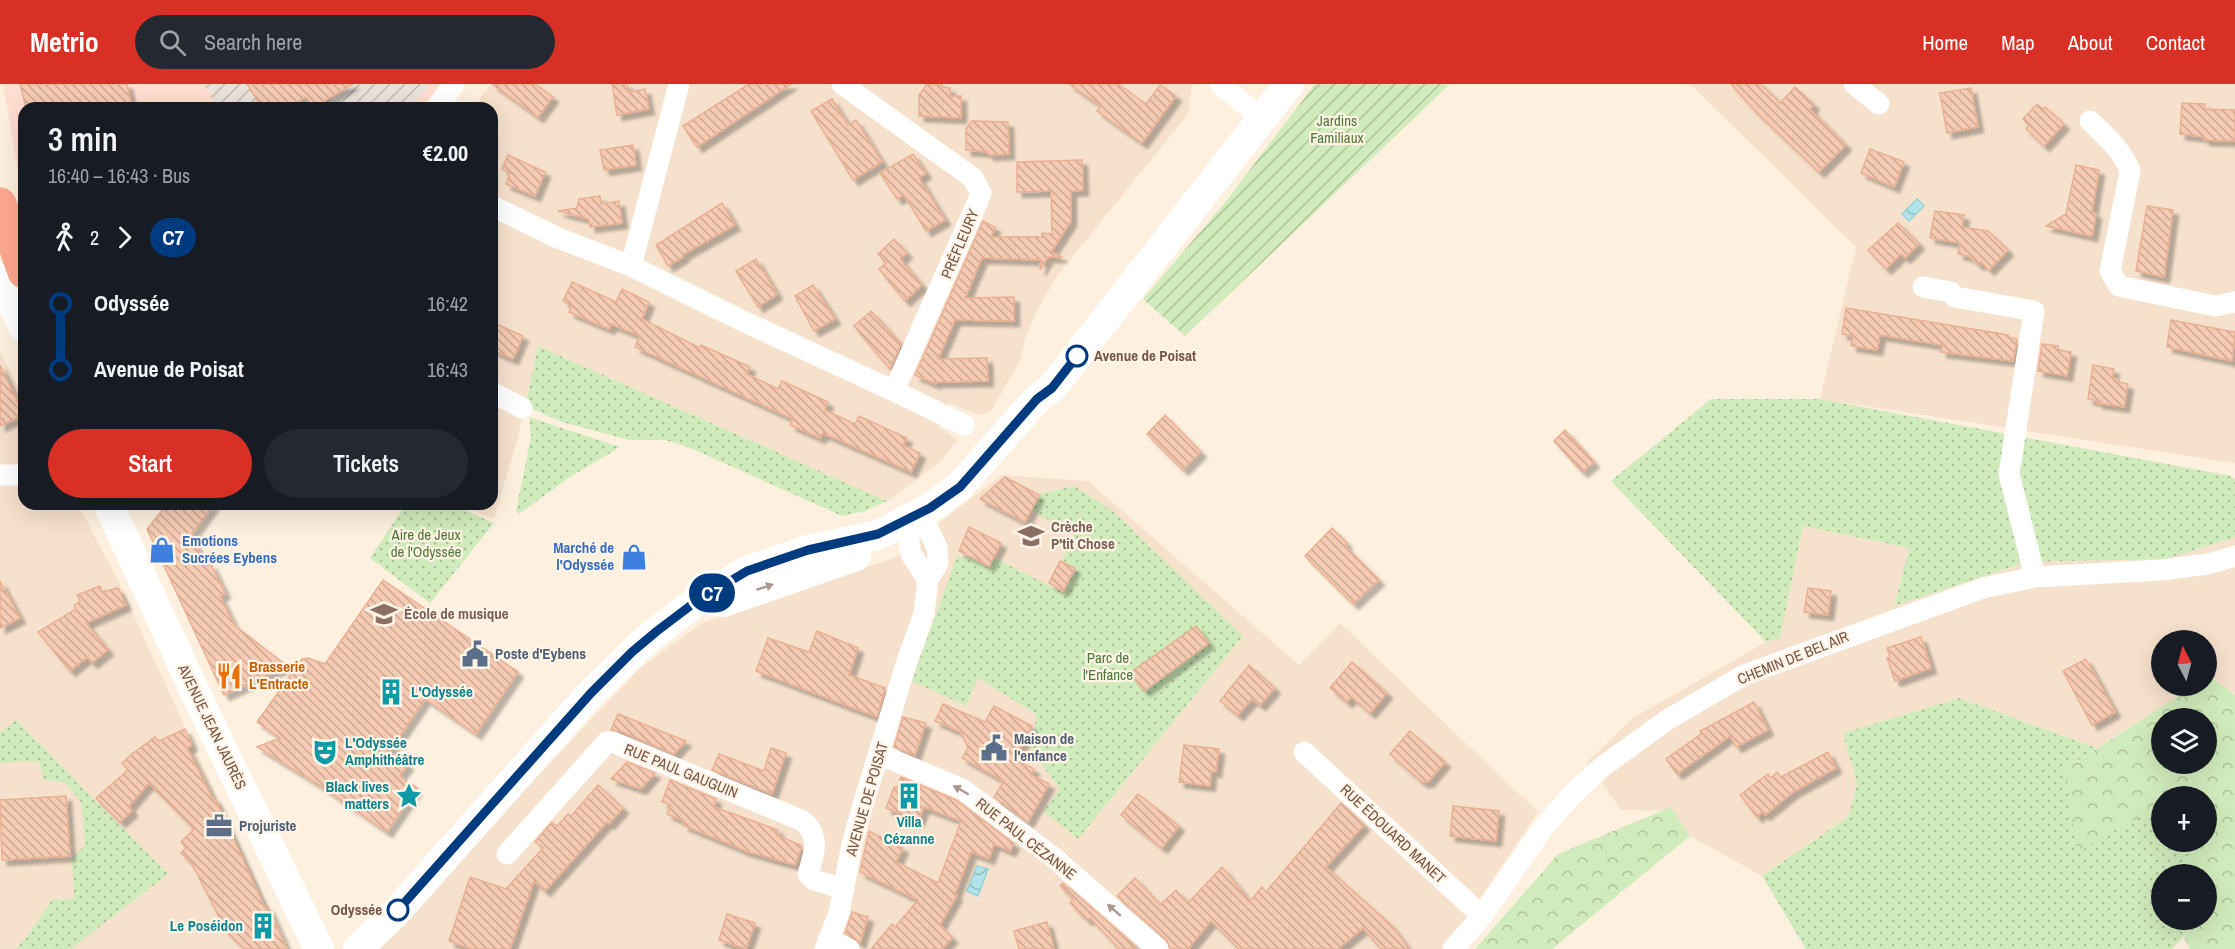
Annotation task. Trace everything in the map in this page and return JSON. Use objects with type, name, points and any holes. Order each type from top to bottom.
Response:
[{"type":"highway","points":[[0,204],[18,255]]},
{"type":"main road","points":[[357,949],[398,910],[591,693],[632,652],[694,603],[747,571],[808,550],[916,524],[960,487],[1037,399],[1052,388],[1289,84]]},
{"type":"main road","points":[[0,278],[18,316]]},
{"type":"main road","name":"AVENUE JEAN JAURÈS","points":[[111,510],[203,709],[319,949]]},
{"type":"street","points":[[441,102],[454,84]]},
{"type":"street","points":[[631,266],[678,84]]},
{"type":"street","name":"PRÉFLEURY","points":[[842,84],[973,178],[981,194],[894,391]]},
{"type":"street","points":[[1220,84],[1262,119]]},
{"type":"street","points":[[1854,84],[1879,104]]},
{"type":"street","points":[[2090,121],[2116,146],[2126,159],[2130,171],[2110,271],[2119,286],[2215,306],[2235,302]]},
{"type":"street","points":[[498,209],[558,238],[631,266],[964,425]]},
{"type":"street","points":[[1923,287],[1951,292],[1955,297],[2034,311],[2009,479],[2035,577]]},
{"type":"street","points":[[498,395],[522,408]]},
{"type":"street","points":[[0,475],[18,476]]},
{"type":"street","name":"AVENUE DE POISAT","points":[[827,944],[839,913],[852,844],[907,661],[924,614],[928,579],[911,554],[916,524]]},
{"type":"street","name":"CHEMIN DE BEL AIR","points":[[1453,949],[1482,916],[1538,834],[1572,795],[1602,767],[1667,720],[1744,675],[1983,588],[2035,577],[2162,570],[2208,564],[2235,556]]},
{"type":"street","name":"RUE PAUL GAUGUIN","points":[[507,854],[607,742],[615,743],[803,821],[809,826],[816,846],[808,874],[814,880],[844,889]]},
{"type":"street","name":"RUE ÉDOUARD MANET","points":[[1304,752],[1482,916]]},
{"type":"street","name":"RUE PAUL CÉZANNE","points":[[879,754],[962,789],[1053,857],[1158,949]]},
{"type":"street","points":[[827,944],[849,949]]},
{"type":"shaded area","points":[[3,84],[440,84],[426,102],[18,102],[18,169]]},
{"type":"shaded area","points":[[204,84],[430,84],[416,102],[214,102]]},
{"type":"shaded area","points":[[491,84],[1192,84],[1188,114],[1057,276],[1026,335],[1019,363],[991,411],[978,415],[949,403],[940,428],[958,440],[938,464],[887,501],[538,346],[519,433],[498,505],[498,102],[478,102]]},
{"type":"shaded area","points":[[1690,84],[2235,84],[2235,463],[1820,399],[1856,247]]},
{"type":"shaded area","points":[[0,351],[18,386],[18,510],[81,510],[118,581],[287,949],[0,949]]},
{"type":"shaded area","points":[[1001,475],[1088,481],[1299,665],[1340,623],[1538,812],[1446,949],[374,949],[640,668],[702,623],[894,558]]},
{"type":"shaded area","points":[[472,510],[497,510],[494,519]]},
{"type":"shaded area","points":[[1803,526],[1909,548],[1894,605],[2026,562],[2166,559],[2235,537],[2235,694],[2217,682],[2217,630],[2151,630],[2151,696],[2178,696],[2160,708],[2151,708],[2151,713],[2097,748],[1959,698],[1844,733],[1857,784],[1848,817],[1762,876],[1690,836],[1673,811],[1621,810],[1587,762],[1633,718],[1766,642],[1780,638]]},
{"type":"green space","name":"Jardins Familiaux","points":[[1315,84],[1450,84],[1185,336],[1143,299],[1223,205]]},
{"type":"green space","points":[[538,346],[887,501],[865,511],[842,516],[688,447],[665,440],[629,440],[562,422],[525,406]]},
{"type":"green space","points":[[1711,399],[1820,399],[2231,476],[2235,480],[2235,537],[2166,559],[2026,562],[1894,606],[1909,548],[1803,526],[1780,638],[1766,642],[1611,481]]},
{"type":"green space","points":[[529,417],[620,447],[570,477],[519,514],[516,511],[531,436]]},
{"type":"green space","name":"Parc de l'Enfance","points":[[1074,486],[1113,511],[1243,636],[1078,839],[1043,811],[1060,789],[1030,748],[1037,715],[978,678],[966,706],[912,681],[957,556],[963,558],[965,555],[989,568],[995,558],[1064,593],[1076,568],[1062,560],[1075,534],[1032,511],[1041,494]]},
{"type":"green space","name":"Aire de Jeux de l'Odyssée","points":[[402,510],[465,510],[494,523],[430,603],[370,558]]},
{"type":"green space","points":[[2217,682],[2235,695],[2235,949],[2190,949],[2184,937],[2190,930],[2217,930],[2217,864],[2194,864],[2187,852],[2217,852],[2217,786],[2151,786],[2151,811],[2077,851],[2065,769],[2151,714],[2151,774],[2217,774],[2217,708],[2160,708],[2178,696],[2217,696]]},
{"type":"green space","points":[[1959,698],[2097,748],[2065,769],[2151,802],[2151,852],[2187,852],[2194,864],[2151,864],[2151,930],[2189,930],[2172,949],[1806,949],[1762,876],[1848,817],[1857,784],[1843,733]]},
{"type":"green space","points":[[16,720],[168,874],[71,949],[15,949],[25,939],[52,900],[74,898],[72,859],[85,845],[81,802],[65,782],[44,780],[39,761],[0,763],[0,732]]},
{"type":"green space","points":[[1671,807],[1690,836],[1552,949],[1475,949],[1558,854]]},
{"type":"water","points":[[1917,199],[1924,206],[1909,221],[1902,214]]},
{"type":"water","points":[[977,866],[988,869],[978,896],[967,891]]},
{"type":"building","points":[[20,84],[127,84],[131,102],[24,102]]},
{"type":"building","points":[[247,84],[353,84],[323,102],[309,102],[306,97],[297,102],[258,102]]},
{"type":"building","points":[[492,84],[535,84],[553,97],[538,117]]},
{"type":"building","points":[[612,84],[627,84],[629,92],[645,89],[649,109],[617,115]]},
{"type":"building","points":[[749,84],[791,84],[697,147],[683,126]]},
{"type":"building","points":[[927,84],[942,84],[942,87],[950,88],[950,96],[961,96],[961,118],[919,116],[919,95]]},
{"type":"building","points":[[1069,84],[1118,84],[1146,104],[1160,85],[1176,96],[1142,143],[1097,111],[1101,106]]},
{"type":"building","points":[[1731,84],[1761,84],[1780,103],[1795,87],[1814,105],[1810,109],[1846,145],[1819,172],[1756,112]]},
{"type":"building","points":[[1971,88],[1978,127],[1947,133],[1940,93]]},
{"type":"building","points":[[832,99],[848,125],[856,120],[882,162],[853,180],[811,111]]},
{"type":"building","points":[[2182,103],[2205,104],[2204,109],[2235,110],[2235,141],[2204,140],[2204,137],[2180,134]]},
{"type":"building","points":[[2037,104],[2043,109],[2045,107],[2064,124],[2044,146],[2026,129],[2029,126],[2023,119]]},
{"type":"building","points":[[972,121],[1008,122],[1009,154],[988,155],[988,152],[966,150],[966,129]]},
{"type":"building","points":[[633,145],[636,165],[604,170],[600,150]]},
{"type":"building","points":[[1870,149],[1904,162],[1894,187],[1861,173]]},
{"type":"building","points":[[913,154],[926,173],[919,178],[945,220],[926,231],[904,195],[897,199],[880,173]]},
{"type":"building","points":[[508,155],[545,172],[535,196],[506,184],[510,173],[502,169]]},
{"type":"building","points":[[1082,160],[1083,190],[1071,191],[1071,221],[1051,252],[1062,257],[1048,257],[1040,270],[1041,260],[982,258],[965,298],[1014,297],[1014,321],[955,320],[938,359],[987,358],[988,381],[934,382],[936,384],[915,375],[983,221],[995,227],[991,237],[1042,237],[1042,233],[1052,234],[1051,191],[1017,192],[1017,162]]},
{"type":"building","points":[[2076,165],[2099,170],[2092,212],[2096,213],[2092,236],[2046,226],[2066,214]]},
{"type":"building","points":[[600,196],[601,204],[619,201],[622,223],[590,227],[589,219],[558,211],[577,208],[579,199]]},
{"type":"building","points":[[722,203],[735,225],[682,255],[683,257],[668,266],[656,245]]},
{"type":"building","points":[[2147,206],[2173,210],[2164,277],[2136,271]]},
{"type":"building","points":[[1935,211],[1964,215],[1962,227],[1988,231],[2008,250],[1989,270],[1981,262],[1979,265],[1968,256],[1958,254],[1960,243],[1930,238]]},
{"type":"building","points":[[1898,223],[1919,244],[1905,258],[1901,254],[1886,269],[1868,250]]},
{"type":"building","points":[[894,239],[907,253],[900,259],[922,285],[905,301],[879,269],[886,263],[878,254]]},
{"type":"building","points":[[756,259],[777,294],[758,307],[736,271]]},
{"type":"building","points":[[572,282],[616,302],[622,289],[649,302],[642,319],[700,348],[701,345],[750,367],[747,374],[778,389],[782,381],[828,402],[825,410],[855,424],[859,416],[907,438],[903,445],[920,453],[911,472],[823,433],[820,438],[790,425],[793,419],[635,347],[640,336],[611,324],[609,329],[569,312],[572,306],[563,301]]},
{"type":"building","points":[[813,285],[835,319],[814,331],[795,296]]},
{"type":"building","points":[[1846,308],[2008,335],[2008,337],[2017,339],[2013,361],[1941,352],[1942,345],[1880,335],[1877,350],[1851,346],[1853,336],[1842,334]]},
{"type":"building","points":[[871,311],[901,344],[890,369],[854,326]]},
{"type":"building","points":[[2171,320],[2235,332],[2232,361],[2167,347]]},
{"type":"building","points":[[498,325],[523,336],[513,359],[498,353]]},
{"type":"building","points":[[2042,344],[2058,346],[2058,350],[2071,352],[2067,376],[2038,371]]},
{"type":"building","points":[[0,365],[18,402],[18,418],[0,426]]},
{"type":"building","points":[[2093,365],[2114,369],[2112,378],[2128,384],[2124,407],[2097,403],[2098,401],[2088,399]]},
{"type":"building","points":[[1165,415],[1201,452],[1183,470],[1147,434]]},
{"type":"building","points":[[1565,430],[1594,462],[1582,472],[1554,441]]},
{"type":"building","points":[[1005,477],[1039,495],[1025,522],[980,499]]},
{"type":"building","points":[[162,510],[210,510],[191,535],[206,566],[211,564],[225,593],[220,596],[234,625],[287,666],[224,695],[147,529]]},
{"type":"building","points":[[969,527],[1001,543],[989,566],[959,551]]},
{"type":"building","points":[[1332,528],[1347,543],[1345,546],[1379,580],[1353,604],[1305,556]]},
{"type":"building","points":[[1060,561],[1075,568],[1063,591],[1049,583]]},
{"type":"building","name":"L'Odyssée","points":[[383,580],[518,672],[476,734],[425,699],[389,752],[408,764],[400,776],[417,788],[387,832],[319,785],[257,747],[280,738],[257,722],[302,659],[308,658],[325,664]]},
{"type":"building","points":[[0,581],[20,618],[0,628]]},
{"type":"building","points":[[100,586],[102,592],[118,588],[126,605],[86,623],[108,650],[92,663],[87,657],[70,671],[38,632],[76,609],[74,605],[80,602],[77,595]]},
{"type":"building","points":[[1808,588],[1831,591],[1828,615],[1804,612]]},
{"type":"building","points":[[1196,626],[1209,643],[1144,691],[1130,673]]},
{"type":"building","points":[[817,631],[858,648],[849,675],[885,688],[877,717],[756,671],[768,638],[809,652]]},
{"type":"building","points":[[1921,637],[1931,668],[1895,681],[1887,658],[1890,657],[1887,648]]},
{"type":"building","points":[[2086,659],[2115,712],[2092,725],[2063,671]]},
{"type":"building","points":[[1352,662],[1387,693],[1370,713],[1352,697],[1347,702],[1330,688]]},
{"type":"building","points":[[1249,665],[1275,688],[1260,705],[1252,699],[1238,715],[1220,701]]},
{"type":"building","points":[[1754,702],[1768,730],[1736,747],[1730,736],[1677,774],[1666,759],[1701,734],[1700,731]]},
{"type":"building","points":[[943,704],[985,722],[994,706],[1032,726],[1014,759],[1034,769],[1031,775],[1049,784],[1028,822],[994,797],[1004,781],[962,758],[968,748],[961,732],[935,721]]},
{"type":"building","points":[[618,714],[686,741],[674,754],[620,731],[611,730]]},
{"type":"building","points":[[903,717],[926,723],[915,755],[894,747]]},
{"type":"building","points":[[185,729],[192,745],[187,748],[213,799],[215,798],[265,908],[268,906],[287,949],[244,949],[226,931],[192,864],[181,853],[186,848],[181,842],[194,829],[149,783],[129,806],[132,811],[120,822],[96,798],[128,770],[122,763],[132,754],[155,737],[159,741]]},
{"type":"building","points":[[1410,731],[1445,762],[1428,782],[1422,782],[1390,754]]},
{"type":"building","points":[[1184,745],[1219,749],[1216,772],[1211,771],[1210,786],[1179,782]]},
{"type":"building","points":[[771,748],[786,753],[772,794],[712,770],[719,754],[764,771]]},
{"type":"building","points":[[1828,752],[1836,768],[1793,792],[1765,815],[1762,812],[1757,817],[1740,795],[1768,774],[1771,778],[1777,772],[1781,777]]},
{"type":"building","points":[[627,762],[655,773],[641,789],[611,779]]},
{"type":"building","points":[[901,777],[956,800],[1014,844],[1010,851],[994,844],[989,859],[971,852],[955,894],[957,895],[940,925],[952,938],[942,949],[871,949],[892,924],[895,927],[918,900],[860,872],[869,831],[903,848],[896,862],[938,883],[961,821],[924,807],[918,821],[886,808],[894,787],[897,788]]},
{"type":"building","points":[[670,780],[716,799],[714,807],[778,830],[777,835],[802,846],[795,865],[746,851],[683,825],[684,821],[667,814],[671,805],[662,802]]},
{"type":"building","points":[[598,785],[623,808],[609,824],[607,822],[545,891],[534,881],[510,949],[472,949],[449,941],[470,877],[506,889],[543,848],[535,842],[552,822],[557,826],[568,814],[571,816]]},
{"type":"building","points":[[1138,794],[1179,826],[1162,848],[1121,815]]},
{"type":"building","points":[[66,796],[70,856],[2,860],[0,800]]},
{"type":"building","points":[[1341,803],[1364,825],[1326,867],[1392,926],[1409,949],[1381,949],[1363,928],[1338,949],[1239,949],[1211,921],[1188,949],[1170,949],[1166,939],[1117,896],[1135,878],[1160,905],[1176,890],[1188,903],[1222,867],[1250,901],[1262,887],[1266,892]]},
{"type":"building","points":[[1453,806],[1499,811],[1496,841],[1450,836]]},
{"type":"building","points":[[1063,883],[1136,947],[1119,949],[1090,918],[1087,920],[1070,903],[1073,899],[1060,886]]},
{"type":"building","points":[[852,912],[868,917],[860,943],[845,933]]},
{"type":"building","points":[[727,914],[755,923],[746,949],[719,940]]},
{"type":"building","points":[[1047,922],[1054,949],[1019,949],[1014,931]]},
{"type":"bus line","name":"C7","points":[[398,910],[591,693],[617,666],[657,631],[694,603],[747,571],[808,550],[878,534],[921,514],[960,487],[1037,399],[1052,388],[1077,356]]},
{"type":"place","name":"Avenue de Poisat","points":[[1077,356]]},
{"type":"place","name":"Crèche P'tit Chose","points":[[1031,536]]},
{"type":"place","name":"Emotions Sucrées Eybens","points":[[162,550]]},
{"type":"place","name":"Marché de l'Odyssée","points":[[634,557]]},
{"type":"place","name":"École de musique","points":[[384,614]]},
{"type":"place","name":"Poste d'Eybens","points":[[475,654]]},
{"type":"place","name":"Brasserie L'Entracte","points":[[229,676]]},
{"type":"place","name":"L'Odyssée","points":[[391,692]]},
{"type":"place","name":"Maison de l'enfance","points":[[994,748]]},
{"type":"place","name":"L'Odyssée Amphithéâtre","points":[[325,752]]},
{"type":"place","name":"Black lives matters","points":[[409,796]]},
{"type":"place","name":"Villa Cézanne","points":[[909,796]]},
{"type":"place","name":"Projuriste","points":[[219,826]]},
{"type":"place","name":"Odyssée","points":[[398,910]]},
{"type":"place","name":"Le Poséidon","points":[[263,926]]}]
